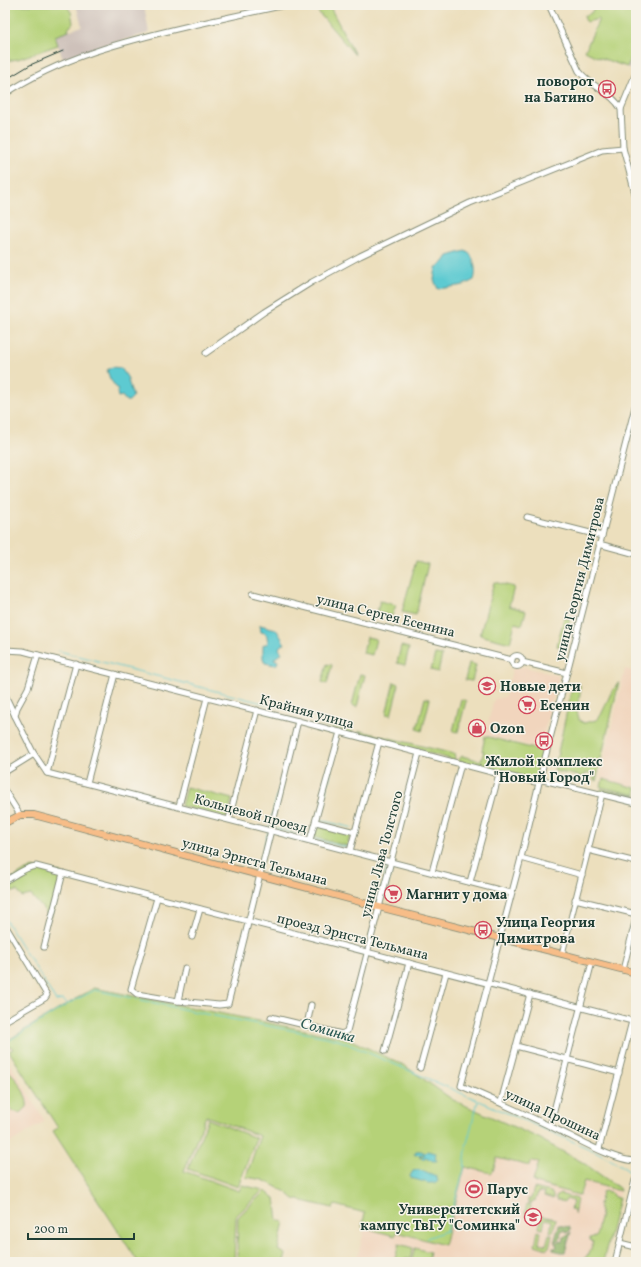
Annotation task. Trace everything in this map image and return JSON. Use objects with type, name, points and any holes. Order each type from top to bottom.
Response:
[{"type":"main road","points":[[5,823],[20,815]]},
{"type":"main road","name":"улица Эрнста Тельмана","points":[[20,815],[34,815],[379,907],[636,973]]},
{"type":"street","points":[[5,94],[38,74],[73,58],[153,34],[284,5]]},
{"type":"street","points":[[549,5],[579,71],[587,80],[615,101],[621,109]]},
{"type":"street","points":[[636,73],[621,109],[623,148],[636,198]]},
{"type":"street","points":[[206,353],[264,312],[312,282],[360,256],[470,203],[602,150],[623,148]]},
{"type":"street","name":"улица Георгия Димитрова","points":[[461,1086],[521,858],[539,781],[636,403]]},
{"type":"street","points":[[527,517],[602,536]]},
{"type":"street","points":[[599,544],[636,554]]},
{"type":"street","name":"улица Сергея Есенина","points":[[253,594],[512,660],[514,657],[518,656],[521,658],[522,662],[567,673]]},
{"type":"street","name":"Крайняя улица","points":[[5,650],[23,651],[76,664],[298,720],[499,774],[535,782],[543,780],[636,803]]},
{"type":"street","points":[[15,716],[28,688],[38,655]]},
{"type":"street","points":[[47,773],[76,664]]},
{"type":"street","points":[[87,783],[115,674]]},
{"type":"street","points":[[5,695],[34,754],[47,773]]},
{"type":"street","points":[[179,806],[207,698]]},
{"type":"street","points":[[229,819],[257,710]]},
{"type":"street","points":[[157,898],[131,989],[137,994],[178,1001],[219,1005],[228,1004],[298,720]]},
{"type":"street","points":[[310,840],[340,732]]},
{"type":"street","points":[[350,851],[379,742]]},
{"type":"street","name":"улица Льва Толстого","points":[[307,1025],[342,1034],[347,1031],[419,753]]},
{"type":"street","points":[[5,772],[34,754]]},
{"type":"street","points":[[432,872],[461,764]]},
{"type":"street","name":"Кольцевой проезд","points":[[47,773],[511,892]]},
{"type":"street","points":[[470,882],[499,774]]},
{"type":"street","points":[[5,791],[20,815]]},
{"type":"street","points":[[562,954],[602,794]]},
{"type":"street","points":[[316,822],[355,832]]},
{"type":"street","points":[[588,850],[636,862]]},
{"type":"street","points":[[521,858],[582,875]]},
{"type":"street","name":"проезд Эрнста Тельмана","points":[[5,882],[30,867],[36,866],[634,1021]]},
{"type":"street","points":[[44,947],[63,872]]},
{"type":"street","points":[[575,899],[636,914]]},
{"type":"street","points":[[192,937],[200,909]]},
{"type":"street","points":[[623,970],[636,918]]},
{"type":"street","points":[[5,925],[47,995],[45,998],[5,1021]]},
{"type":"street","points":[[550,1126],[592,962]]},
{"type":"street","points":[[385,1051],[409,963]]},
{"type":"street","points":[[178,1001],[185,968]]},
{"type":"street","points":[[420,1068],[446,973]]},
{"type":"street","points":[[500,1102],[530,994]]},
{"type":"street","points":[[271,1017],[307,1025],[311,1005]]},
{"type":"street","points":[[599,1149],[634,1021]]},
{"type":"street","points":[[516,1046],[619,1073]]},
{"type":"street","name":"улица Прошина","points":[[461,1086],[500,1102],[599,1149],[628,1161],[636,1161]]},
{"type":"street","points":[[615,1262],[635,1180]]},
{"type":"street","points":[[620,1243],[636,1247]]},
{"type":"shaded area","points":[[76,5],[144,5],[149,33],[103,46],[63,60],[55,36],[82,26]]},
{"type":"shaded area","points":[[636,46],[636,66],[634,71],[627,67]]},
{"type":"shaded area","points":[[513,667],[525,667],[559,676],[540,748],[485,735],[494,699],[505,697]]},
{"type":"shaded area","points":[[625,669],[636,672],[636,787],[600,778]]},
{"type":"shaded area","points":[[7,1059],[45,1121],[5,1146],[5,1060]]},
{"type":"shaded area","name":"Университетский кампус ТвГУ \"Соминка\"","points":[[497,1158],[530,1166],[532,1161],[539,1162],[584,1181],[620,1191],[603,1262],[356,1262],[365,1228],[395,1236],[397,1232],[455,1206],[465,1167],[493,1171]]},
{"type":"green space","points":[[5,5],[66,5],[71,12],[73,23],[68,29],[69,31],[55,36],[58,45],[18,59],[5,61]]},
{"type":"green space","points":[[312,5],[329,5],[355,55]]},
{"type":"green space","points":[[596,5],[636,5],[636,46],[627,67],[585,51],[599,19],[586,22],[584,16],[591,13]]},
{"type":"green space","points":[[416,561],[428,564],[416,615],[402,612]]},
{"type":"green space","points":[[494,582],[514,587],[509,606],[526,611],[522,625],[515,623],[510,643],[480,635]]},
{"type":"green space","points":[[380,601],[396,605],[392,616],[377,612]]},
{"type":"green space","points":[[564,618],[570,619],[563,648],[557,646]]},
{"type":"green space","points":[[367,637],[376,639],[372,655],[363,653]]},
{"type":"green space","points":[[401,646],[409,648],[405,665],[397,663]]},
{"type":"green space","points":[[435,654],[442,655],[438,672],[431,670]]},
{"type":"green space","points":[[469,663],[476,665],[472,681],[465,680]]},
{"type":"green space","points":[[327,664],[332,665],[327,684],[322,682]]},
{"type":"green space","points":[[360,674],[365,675],[357,707],[352,705]]},
{"type":"green space","points":[[394,682],[399,684],[391,715],[386,714]]},
{"type":"green space","points":[[619,682],[596,781],[593,780],[595,776],[586,773],[584,777],[554,771],[571,692],[579,683],[580,693],[577,711],[579,720],[584,723],[596,720],[601,715],[611,693]]},
{"type":"green space","points":[[425,698],[430,699],[422,731],[417,729]]},
{"type":"green space","points":[[461,699],[466,701],[458,732],[453,731]]},
{"type":"green space","points":[[324,722],[352,728],[353,731],[351,733],[341,731],[341,728],[339,730],[320,725],[320,723]]},
{"type":"green space","points":[[359,731],[454,754],[455,758],[454,760],[421,751],[421,749],[420,751],[380,741],[380,739],[379,741],[359,735]]},
{"type":"green space","points":[[485,736],[542,751],[536,779],[531,780],[459,761],[462,756],[481,761],[484,751],[482,751]]},
{"type":"green space","points":[[603,779],[636,788],[636,795],[601,787]]},
{"type":"green space","points":[[186,787],[232,799],[227,818],[181,806]]},
{"type":"green space","points":[[601,789],[635,796],[633,800],[601,792]]},
{"type":"green space","points":[[317,824],[351,833],[347,846],[314,837]]},
{"type":"green space","points":[[35,868],[62,873],[51,918],[31,895],[22,897],[17,891],[13,892],[7,882],[26,870]]},
{"type":"green space","points":[[94,988],[349,1039],[405,1066],[453,1100],[541,1139],[582,1162],[619,1188],[620,1191],[584,1181],[580,1194],[578,1195],[535,1183],[533,1181],[539,1162],[532,1161],[530,1166],[497,1158],[491,1173],[465,1167],[444,1245],[397,1232],[395,1236],[362,1227],[365,1213],[335,1205],[333,1208],[294,1199],[286,1192],[263,1180],[246,1177],[260,1136],[206,1116],[184,1171],[239,1191],[242,1185],[263,1190],[236,1216],[234,1262],[138,1262],[53,1131],[58,1128],[9,1051],[13,1049],[11,1046],[5,1049],[5,1042]]},
{"type":"green space","points":[[5,1069],[13,1075],[26,1097],[27,1107],[21,1113],[12,1111],[5,1101]]},
{"type":"green space","points":[[208,1119],[256,1138],[238,1187],[188,1169]]},
{"type":"green space","points":[[534,1188],[551,1192],[553,1199],[544,1196],[545,1193],[538,1192],[535,1201],[533,1200],[532,1203],[528,1203],[528,1199],[531,1199]]},
{"type":"green space","points":[[265,1191],[275,1198],[278,1220],[284,1222],[278,1250],[286,1254],[284,1262],[237,1262],[238,1217]]},
{"type":"green space","points":[[605,1191],[609,1193],[610,1191],[614,1197],[619,1198],[603,1262],[591,1262],[585,1258],[589,1255],[593,1242],[590,1238],[596,1236],[601,1214],[599,1204],[602,1192]]},
{"type":"green space","points":[[560,1194],[577,1199],[574,1214],[574,1210],[571,1209],[573,1201],[566,1199],[565,1202],[556,1200],[556,1197]]},
{"type":"green space","points":[[527,1204],[531,1205],[530,1209],[532,1213],[542,1216],[541,1219],[538,1218],[537,1220],[526,1217],[525,1213]]},
{"type":"green space","points":[[542,1216],[556,1219],[553,1232],[550,1232],[552,1221],[545,1219],[543,1229],[539,1228]]},
{"type":"green space","points":[[559,1225],[569,1227],[571,1230],[567,1232],[564,1230],[561,1231],[560,1238],[554,1243]]},
{"type":"green space","points":[[538,1231],[541,1232],[539,1243],[546,1245],[549,1234],[552,1235],[549,1247],[547,1249],[535,1245]]},
{"type":"green space","points":[[571,1232],[565,1252],[553,1250],[553,1248],[556,1248],[557,1245],[555,1244],[559,1241],[563,1242],[564,1237]]},
{"type":"green space","points":[[399,1244],[413,1248],[410,1259],[405,1259],[403,1262],[394,1262]]},
{"type":"green space","points":[[415,1248],[430,1252],[428,1262],[411,1262]]},
{"type":"water","points":[[465,251],[473,259],[475,273],[474,280],[464,285],[438,289],[434,280],[436,268],[444,262],[448,256]]},
{"type":"water","points":[[112,367],[121,368],[127,377],[133,397],[129,401],[126,401],[122,396],[118,397],[118,390],[110,379],[107,370]]},
{"type":"water","points":[[260,625],[276,629],[285,644],[280,646],[279,649],[282,653],[274,660],[277,660],[278,662],[276,665],[265,663],[263,658],[263,646],[264,644],[268,644],[267,636],[265,633],[261,632]]},
{"type":"water","points":[[416,1151],[436,1153],[435,1158],[437,1161],[433,1161],[426,1157],[423,1159],[419,1157],[424,1156],[424,1154],[415,1155],[414,1154]]},
{"type":"water","points":[[417,1170],[436,1176],[438,1181],[436,1183],[428,1183],[411,1178],[410,1176],[413,1171]]},
{"type":"waterway","points":[[59,651],[317,717]]},
{"type":"waterway","points":[[331,772],[319,820],[353,828]]},
{"type":"waterway","points":[[269,827],[281,781]]},
{"type":"waterway","points":[[274,828],[308,837]]},
{"type":"waterway","points":[[257,871],[268,832]]},
{"type":"waterway","points":[[313,839],[348,848],[349,846]]},
{"type":"waterway","points":[[378,901],[388,863]]},
{"type":"waterway","points":[[385,896],[393,865]]},
{"type":"waterway","points":[[5,919],[27,955]]},
{"type":"waterway","points":[[29,957],[56,1001],[62,1000],[67,1003]]},
{"type":"waterway","name":"Соминка","points":[[5,1043],[68,1004],[95,990],[210,1015],[327,1037],[341,1041],[597,1152],[622,1166],[636,1177]]},
{"type":"waterway","points":[[466,1147],[478,1101]]},
{"type":"waterway","points":[[427,1238],[446,1231],[464,1170],[466,1149]]},
{"type":"waterway","points":[[633,1175],[636,1166]]},
{"type":"railway","points":[[5,80],[30,65],[63,51]]},
{"type":"place","name":"поворот на Батино","points":[[607,89]]},
{"type":"place","name":"Новые дети","points":[[487,686]]},
{"type":"place","name":"Есенин","points":[[527,705]]},
{"type":"place","name":"Ozon","points":[[477,728]]},
{"type":"place","name":"Жилой комплекс \"Новый Город\"","points":[[544,741]]},
{"type":"place","name":"Магнит у дома","points":[[393,894]]},
{"type":"place","name":"Улица Георгия Димитрова","points":[[483,930]]},
{"type":"place","name":"Парус","points":[[474,1189]]},
{"type":"place","name":"Университетский кампус ТвГУ \"Соминка\"","points":[[533,1217]]}]
